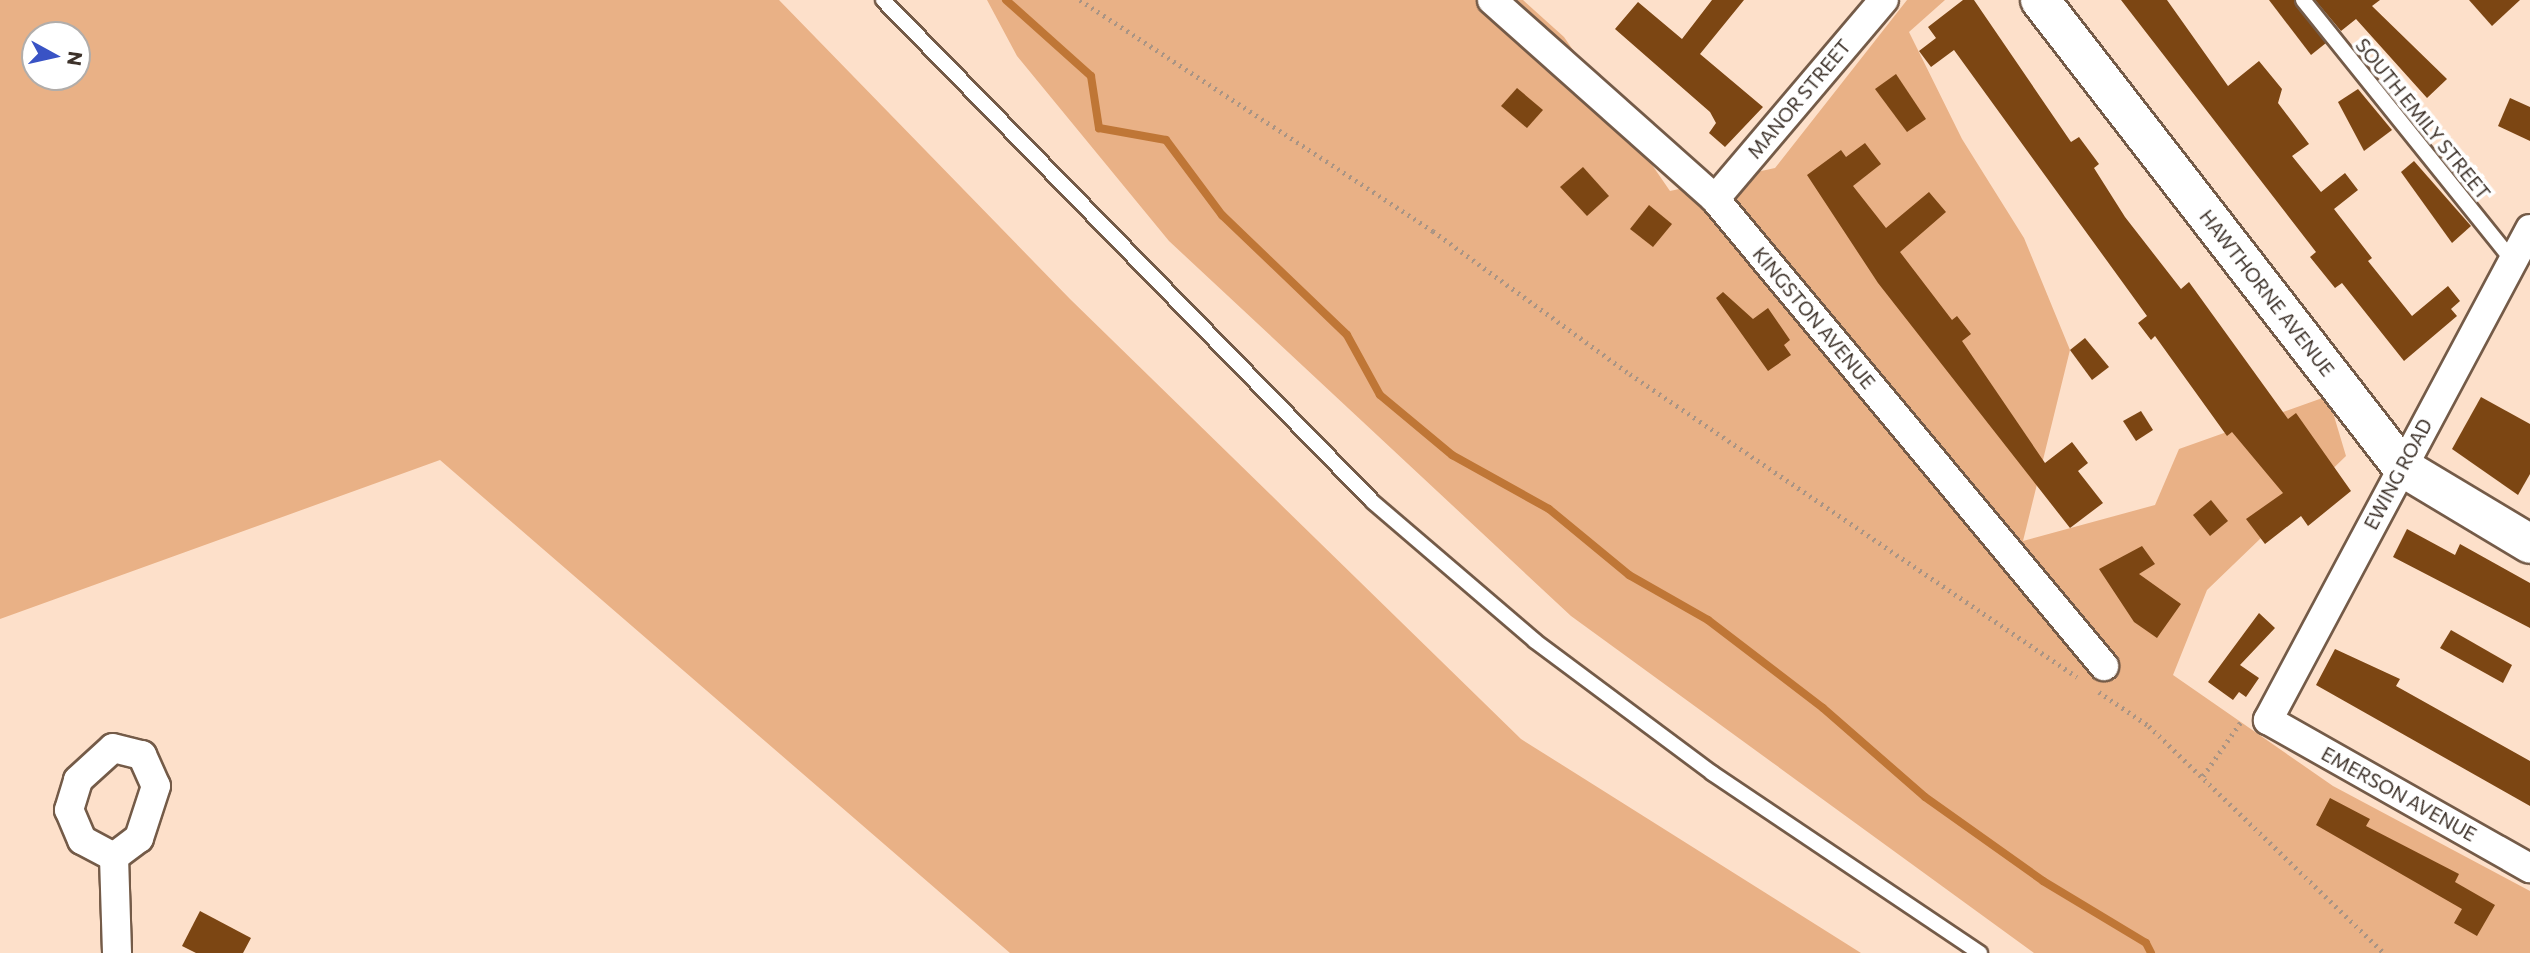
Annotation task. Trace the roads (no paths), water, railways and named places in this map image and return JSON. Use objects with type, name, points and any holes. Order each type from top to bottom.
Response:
[{"type":"street","name":"KINGSTON AVENUE","points":[[1492,0],[1715,199],[2092,678]]},
{"type":"street","name":"MANOR STREET","points":[[1715,199],[1884,0]]},
{"type":"street","name":"HAWTHORNE AVENUE","points":[[2040,0],[2402,467],[2530,544]]},
{"type":"street","name":"EWING ROAD","points":[[2258,716],[2402,467],[2530,229]]},
{"type":"street","name":"EMERSON AVENUE","points":[[2258,716],[2530,868]]},
{"type":"street","points":[[114,857],[117,953]]},
{"type":"lane","points":[[883,0],[1373,502],[1546,649],[1712,772],[1980,953]]},
{"type":"lane","name":"SOUTH EMILY STREET","points":[[2303,0],[2513,261]]},
{"type":"waterway","points":[[1006,0],[1091,76],[1099,128],[1166,140],[1222,215],[1347,335],[1380,395],[1452,455],[1549,509],[1629,575],[1708,620],[1823,708],[1925,797],[2043,881],[2146,943],[2151,953]]}]
